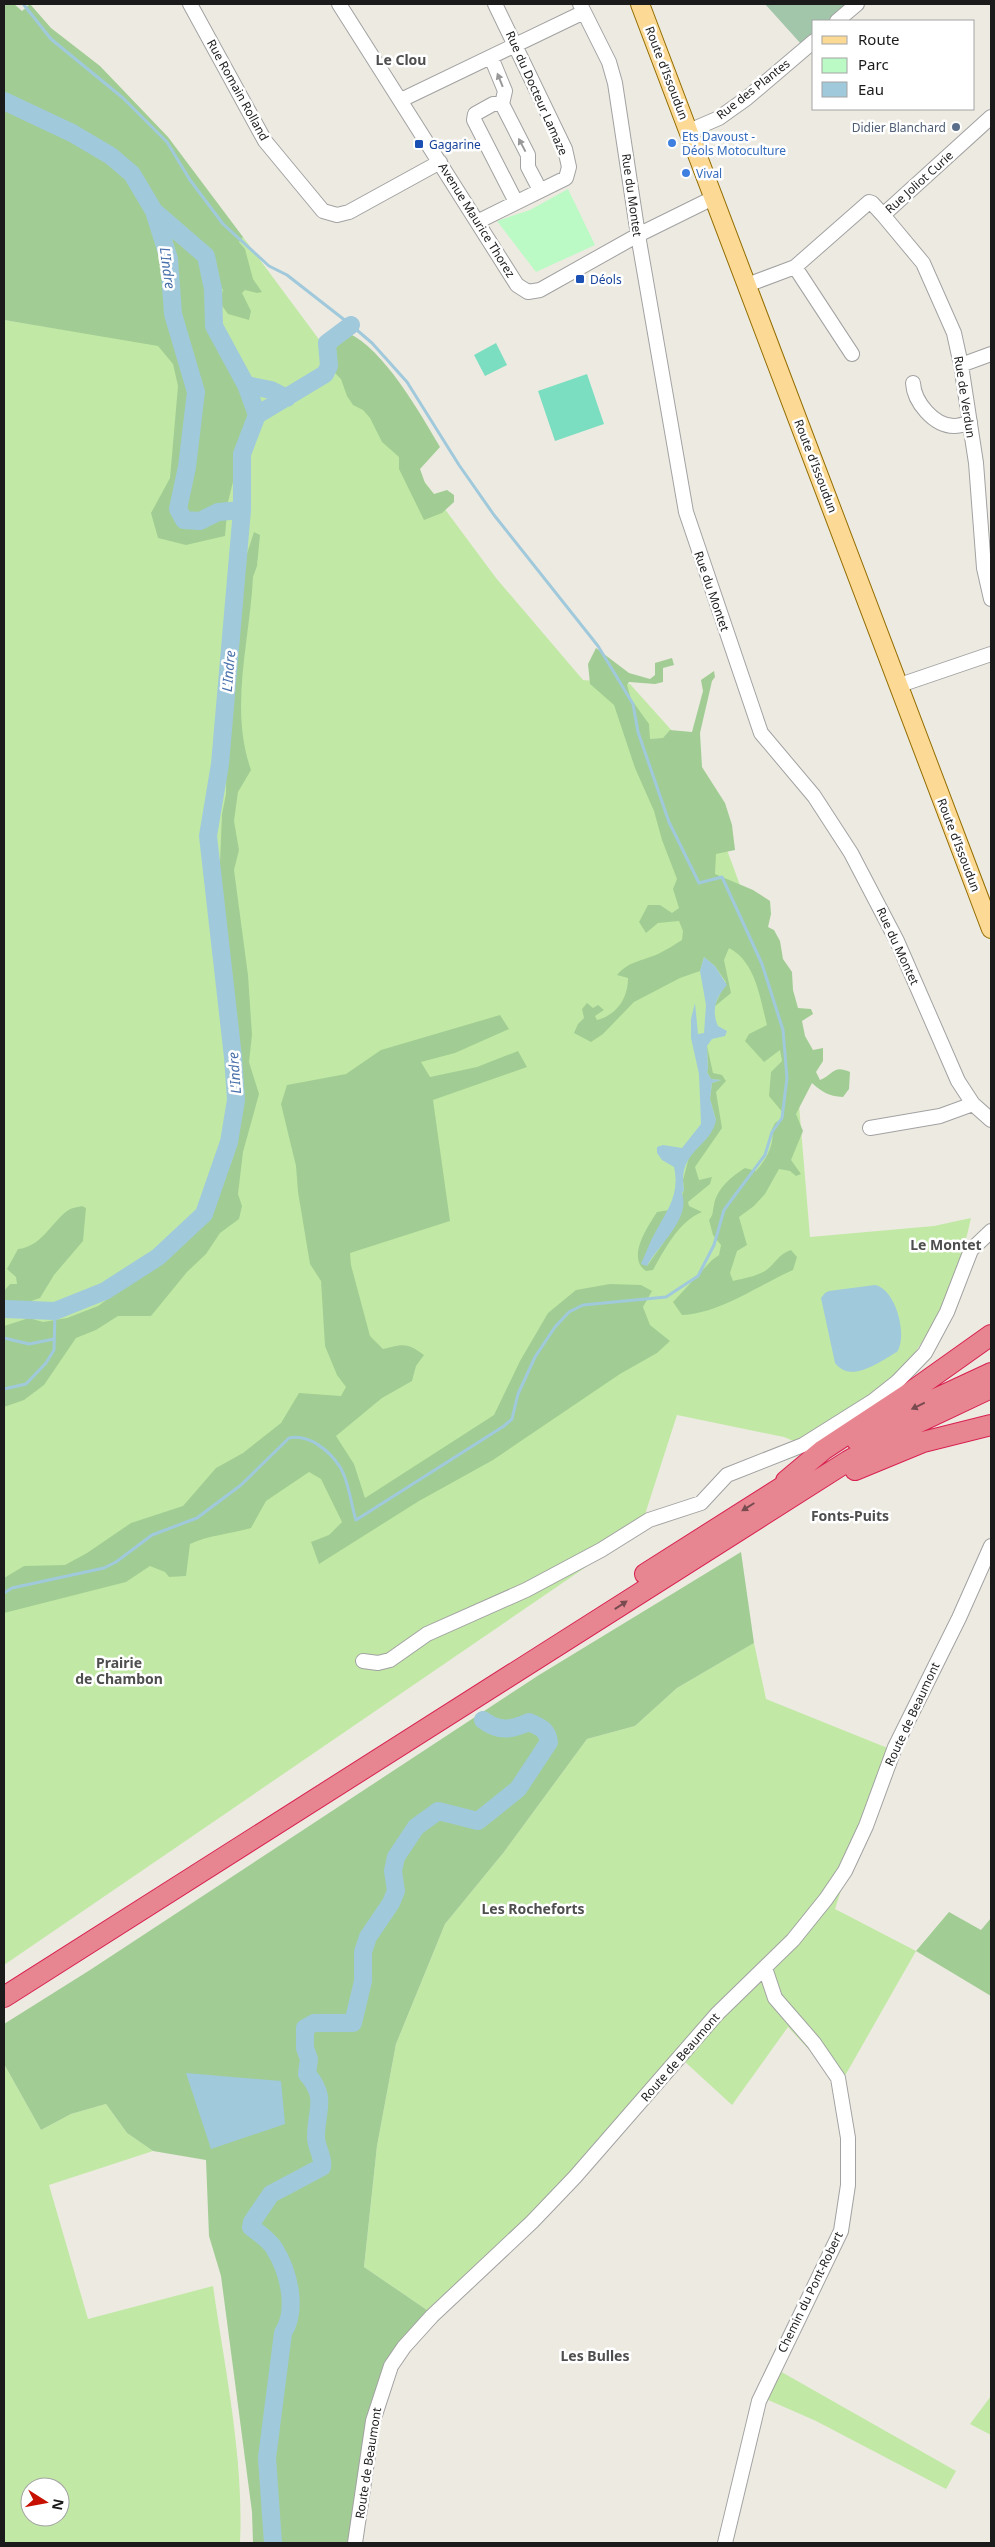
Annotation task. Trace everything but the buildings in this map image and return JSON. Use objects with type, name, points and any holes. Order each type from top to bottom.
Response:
[{"type":"highway","points":[[774,1491],[823,1450],[991,1335]]},
{"type":"highway","points":[[4,1981],[161,1884],[774,1491],[905,1413],[991,1372]]},
{"type":"highway","points":[[4,1997],[848,1461],[918,1423],[991,1388]]},
{"type":"highway","points":[[744,1527],[776,1515],[836,1479],[878,1460],[923,1442],[991,1425]]},
{"type":"main road","name":"Route d'Issoudun","points":[[640,4],[715,197],[991,929]]},
{"type":"street","name":"Rue Romain Rolland","points":[[190,4],[265,141],[323,210],[337,215],[349,212],[440,162]]},
{"type":"street","name":"Avenue Maurice Thorez","points":[[339,4],[479,221],[517,285],[528,292],[540,290],[638,235]]},
{"type":"street","name":"Rue du Docteur Lamaze","points":[[479,221],[566,178],[569,167],[565,149],[516,44],[495,4]]},
{"type":"street","points":[[838,20],[857,4]]},
{"type":"street","points":[[401,100],[491,57],[582,8]]},
{"type":"street","name":"Rue du Montet","points":[[582,8],[609,62],[615,83],[638,235],[686,512],[761,733],[814,796],[851,852],[897,941],[954,1073],[973,1104],[991,1120]]},
{"type":"street","name":"Rue des Plantes","points":[[689,131],[719,118],[747,98],[812,43]]},
{"type":"street","points":[[491,57],[505,91],[502,104],[528,155],[528,166],[540,190]]},
{"type":"street","points":[[502,104],[493,104],[476,114],[474,120],[516,202]]},
{"type":"street","name":"Rue Joliot Curie","points":[[747,285],[795,267],[869,202],[883,215],[991,116]]},
{"type":"street","points":[[638,235],[715,197]]},
{"type":"street","name":"Rue de Verdun","points":[[883,215],[916,253],[930,274],[954,334],[961,365],[976,462],[984,568],[991,599]]},
{"type":"street","points":[[795,267],[852,354]]},
{"type":"street","points":[[961,365],[991,354]]},
{"type":"street","points":[[913,383],[917,398],[933,418],[942,424],[954,426],[970,422]]},
{"type":"street","points":[[900,686],[991,654]]},
{"type":"street","points":[[870,1128],[940,1116],[973,1104]]},
{"type":"street","points":[[363,1661],[378,1663],[390,1660],[427,1634],[526,1590],[601,1550],[653,1518],[701,1503],[727,1474],[803,1445],[874,1401],[897,1382],[925,1354],[947,1312],[971,1250],[991,1231]]},
{"type":"street","name":"Route de Beaumont","points":[[356,2543],[373,2421],[391,2366],[404,2347],[432,2316],[532,2222],[575,2177],[716,2014],[793,1940],[845,1871],[866,1826],[895,1747],[959,1618],[991,1546]]},
{"type":"street","name":"Chemin du Pont-Robert","points":[[725,2543],[759,2401],[841,2231],[848,2184],[848,2138],[838,2078],[814,2043],[775,1998],[764,1968]]},
{"type":"green space","points":[[4,4],[14,4],[22,11],[30,4],[51,28],[100,66],[168,137],[243,237],[239,242],[245,249],[253,279],[262,292],[257,293],[245,290],[242,293],[251,311],[249,320],[228,314],[220,303],[223,289],[211,292],[207,323],[212,339],[239,378],[247,397],[250,413],[228,502],[225,536],[186,545],[158,538],[151,513],[170,478],[178,386],[173,364],[158,346],[4,320]]},
{"type":"green space","points":[[765,4],[848,4],[829,20],[812,20],[812,36],[802,45]]},
{"type":"green space","points":[[568,189],[595,245],[536,272],[497,221],[530,210]]},
{"type":"green space","points":[[243,237],[496,578],[583,680],[630,684],[691,752],[766,956],[796,1069],[810,1237],[934,1226],[971,1218],[955,1275],[929,1331],[907,1363],[885,1385],[855,1406],[796,1442],[784,1437],[677,1415],[640,1530],[4,1965],[4,320],[155,344]]},
{"type":"green space","points":[[348,333],[361,341],[388,367],[412,400],[440,447],[420,469],[425,483],[434,494],[447,490],[454,495],[454,502],[442,513],[424,520],[399,469],[399,457],[382,442],[370,418],[363,410],[353,405],[347,396],[341,379],[331,369],[332,346]]},
{"type":"green space","points":[[496,343],[507,365],[485,376],[474,355]]},
{"type":"green space","points":[[587,374],[604,424],[555,441],[538,391]]},
{"type":"green space","points":[[254,532],[260,535],[257,566],[253,577],[241,698],[245,746],[251,770],[238,792],[234,821],[239,850],[234,870],[248,975],[252,1035],[249,1062],[259,1094],[243,1152],[238,1194],[242,1206],[239,1219],[220,1233],[206,1254],[187,1272],[151,1316],[118,1316],[96,1330],[76,1338],[44,1385],[24,1400],[4,1407],[4,1326],[29,1318],[43,1322],[67,1318],[98,1306],[129,1284],[183,1241],[212,1208],[232,1161],[240,1117],[239,1075],[218,910],[222,814],[226,794],[227,706],[234,629],[244,563]]},
{"type":"green space","points":[[596,648],[629,673],[650,679],[655,675],[655,663],[672,658],[674,665],[663,668],[663,682],[655,684],[629,682],[627,685],[631,699],[649,724],[650,739],[663,738],[670,730],[692,732],[703,691],[701,680],[714,671],[715,677],[712,681],[700,733],[702,767],[725,803],[732,825],[735,850],[716,854],[715,874],[753,890],[770,901],[771,914],[768,927],[774,930],[780,941],[783,959],[792,972],[793,990],[798,1008],[811,1009],[813,1014],[802,1021],[805,1036],[813,1050],[823,1048],[823,1061],[816,1072],[820,1080],[836,1070],[840,1069],[850,1072],[849,1089],[843,1097],[826,1093],[812,1083],[796,1114],[803,1131],[791,1160],[801,1174],[796,1176],[790,1171],[779,1169],[765,1194],[754,1206],[739,1217],[747,1245],[737,1251],[730,1273],[733,1281],[762,1273],[782,1255],[791,1250],[797,1257],[793,1270],[739,1298],[710,1310],[682,1315],[673,1302],[712,1260],[719,1255],[721,1245],[713,1235],[709,1220],[718,1193],[730,1179],[745,1168],[756,1171],[769,1152],[773,1135],[772,1129],[775,1123],[783,1118],[784,1114],[769,1096],[771,1072],[782,1061],[780,1050],[764,1062],[745,1041],[749,1034],[767,1025],[756,982],[745,962],[729,948],[724,960],[731,993],[714,1007],[726,982],[715,966],[704,957],[700,971],[680,978],[634,1002],[603,1034],[591,1042],[574,1033],[578,1024],[584,1018],[582,1009],[587,1003],[593,1008],[598,1005],[604,1010],[595,1016],[597,1020],[604,1018],[620,1005],[626,992],[628,978],[617,975],[622,970],[631,964],[658,954],[682,940],[683,931],[679,921],[658,923],[646,933],[639,922],[648,905],[660,905],[672,913],[679,908],[673,889],[677,879],[662,840],[654,811],[635,768],[614,705],[590,684],[588,664]]},
{"type":"green space","points":[[500,1015],[509,1029],[455,1053],[421,1062],[430,1077],[477,1067],[518,1051],[527,1067],[433,1100],[450,1221],[350,1253],[351,1265],[370,1336],[383,1349],[405,1345],[424,1355],[416,1366],[412,1381],[382,1398],[336,1436],[354,1464],[365,1498],[494,1415],[520,1361],[548,1313],[576,1290],[610,1284],[641,1285],[652,1291],[643,1307],[650,1325],[670,1341],[657,1353],[620,1374],[493,1460],[419,1501],[319,1564],[311,1542],[329,1535],[342,1522],[321,1479],[309,1472],[266,1501],[251,1528],[190,1544],[186,1576],[169,1577],[165,1572],[150,1566],[126,1582],[4,1613],[4,1578],[24,1566],[65,1565],[87,1553],[131,1523],[183,1506],[216,1468],[243,1453],[281,1423],[299,1393],[341,1396],[346,1387],[337,1375],[325,1346],[321,1281],[310,1264],[298,1192],[296,1166],[281,1104],[287,1085],[346,1074],[381,1050]]},
{"type":"green space","points":[[707,1046],[713,1073],[722,1075],[726,1081],[716,1092],[722,1128],[695,1167],[699,1180],[712,1177],[710,1184],[688,1202],[689,1206],[702,1212],[686,1222],[668,1245],[653,1270],[646,1271],[640,1265],[638,1258],[638,1250],[644,1233],[657,1212],[669,1210],[647,1266],[664,1242],[684,1190],[683,1180],[690,1153],[716,1120],[710,1099],[712,1083],[721,1080],[711,1079],[707,1072]]},
{"type":"green space","points":[[82,1206],[86,1208],[83,1241],[54,1275],[40,1298],[20,1305],[4,1303],[4,1291],[10,1284],[17,1284],[16,1277],[7,1269],[18,1249],[39,1240],[67,1211]]},
{"type":"green space","points":[[741,1552],[754,1643],[677,1688],[635,1726],[587,1739],[504,1852],[445,1924],[396,2044],[377,2146],[364,2267],[427,2310],[428,2314],[396,2347],[376,2389],[365,2436],[351,2531],[347,2543],[253,2543],[252,2512],[221,2276],[209,2236],[206,2160],[153,2151],[127,2133],[106,2104],[71,2114],[41,2130],[4,2064],[4,2024],[90,1970],[539,1675]]},
{"type":"green space","points":[[754,1643],[766,1699],[890,1749],[863,1822],[835,1909],[916,1951],[842,2081],[827,2069],[788,2027],[732,2105],[684,2061],[603,2155],[429,2330],[427,2310],[364,2267],[377,2146],[396,2044],[445,1924],[504,1852],[587,1739],[635,1726],[677,1688]]},
{"type":"green space","points":[[949,1912],[981,1930],[991,1918],[991,1996],[916,1951]]},
{"type":"green space","points":[[4,2064],[41,2130],[71,2114],[106,2104],[127,2133],[153,2151],[49,2185],[88,2319],[213,2286],[236,2446],[239,2479],[240,2543],[4,2543]]},
{"type":"green space","points":[[778,2370],[956,2471],[946,2489],[816,2421],[766,2399]]},
{"type":"green space","points":[[991,2396],[991,2435],[970,2424]]},
{"type":"water","points":[[704,957],[715,966],[727,985],[717,999],[715,1015],[718,1026],[727,1031],[725,1036],[712,1039],[707,1046],[707,1072],[711,1079],[721,1080],[712,1083],[710,1099],[716,1120],[708,1137],[685,1166],[683,1177],[684,1190],[682,1193],[684,1203],[678,1222],[647,1266],[641,1264],[669,1208],[675,1185],[674,1167],[662,1160],[657,1153],[657,1147],[663,1145],[682,1148],[701,1124],[699,1074],[691,1038],[691,1019],[695,1003],[698,1034],[704,1033],[706,1005],[700,971]]},
{"type":"water","points":[[875,1285],[882,1288],[889,1295],[894,1304],[900,1325],[900,1345],[897,1352],[874,1365],[849,1372],[835,1363],[821,1298],[829,1291]]},
{"type":"water","points":[[186,2073],[281,2081],[285,2124],[211,2149]]},
{"type":"waterway","points":[[4,1593],[12,1588],[104,1568],[116,1562],[152,1535],[197,1518],[241,1485],[289,1438],[304,1438],[311,1441],[324,1449],[340,1467],[346,1479],[356,1520],[504,1426],[512,1419],[518,1394],[535,1357],[555,1327],[569,1312],[583,1305],[666,1297],[698,1276],[714,1245],[724,1210],[765,1155],[772,1132],[782,1118],[787,1078],[783,1030],[762,964],[722,877],[699,883],[669,822],[638,732],[633,704],[598,646],[494,515],[459,465],[407,382],[372,343],[287,275],[269,266],[223,224],[190,180],[167,142],[123,98],[51,39],[24,5]]},
{"type":"waterway","name":"L'Indre","points":[[4,101],[72,133],[111,156],[132,174],[154,211],[169,259],[173,314],[196,392],[187,467],[178,509],[184,520],[200,521],[218,512],[242,510]]},
{"type":"waterway","name":"L'Indre","points":[[4,1309],[55,1311],[105,1291],[158,1257],[204,1214],[229,1142],[236,1100],[233,1057],[208,836],[220,764],[242,510],[242,454],[257,415],[246,385],[214,326],[213,289],[206,256],[154,211]]},
{"type":"waterway","points":[[257,415],[325,374],[329,366],[327,343],[351,325]]},
{"type":"waterway","points":[[246,385],[271,390],[287,398]]},
{"type":"waterway","name":"L'Indre","points":[[4,1389],[26,1384],[46,1363],[54,1350],[55,1311]]},
{"type":"waterway","name":"L'Indre","points":[[4,1338],[29,1344],[54,1339]]},
{"type":"waterway","points":[[273,2543],[267,2458],[283,2333],[288,2323],[291,2302],[284,2268],[274,2248],[251,2227],[252,2222],[271,2194],[322,2167],[316,2137],[319,2097],[313,2082],[307,2074],[309,2059],[305,2048],[305,2028],[314,2023],[353,2023],[363,1981],[363,1952],[368,1937],[391,1903],[396,1891],[393,1871],[396,1857],[416,1827],[438,1811],[478,1821],[518,1789],[549,1742],[545,1731],[529,1722],[516,1727],[500,1728],[483,1720]]},
{"type":"place","name":"Didier Blanchard","points":[[956,127]]},
{"type":"place","name":"Ets Davoust - Déols Motoculture","points":[[672,143]]},
{"type":"place","name":"Gagarine","points":[[419,144]]},
{"type":"place","name":"Vival","points":[[686,173]]},
{"type":"place","name":"Déols","points":[[580,279]]},
{"type":"district","name":"Le Clou","points":[[401,59]]},
{"type":"district","name":"Le Montet","points":[[946,1244]]},
{"type":"district","name":"Fonts-Puits","points":[[850,1515]]},
{"type":"district","name":"Prairie de Chambon","points":[[119,1670]]},
{"type":"district","name":"Les Rocheforts","points":[[533,1908]]},
{"type":"district","name":"Les Bulles","points":[[595,2355]]}]
